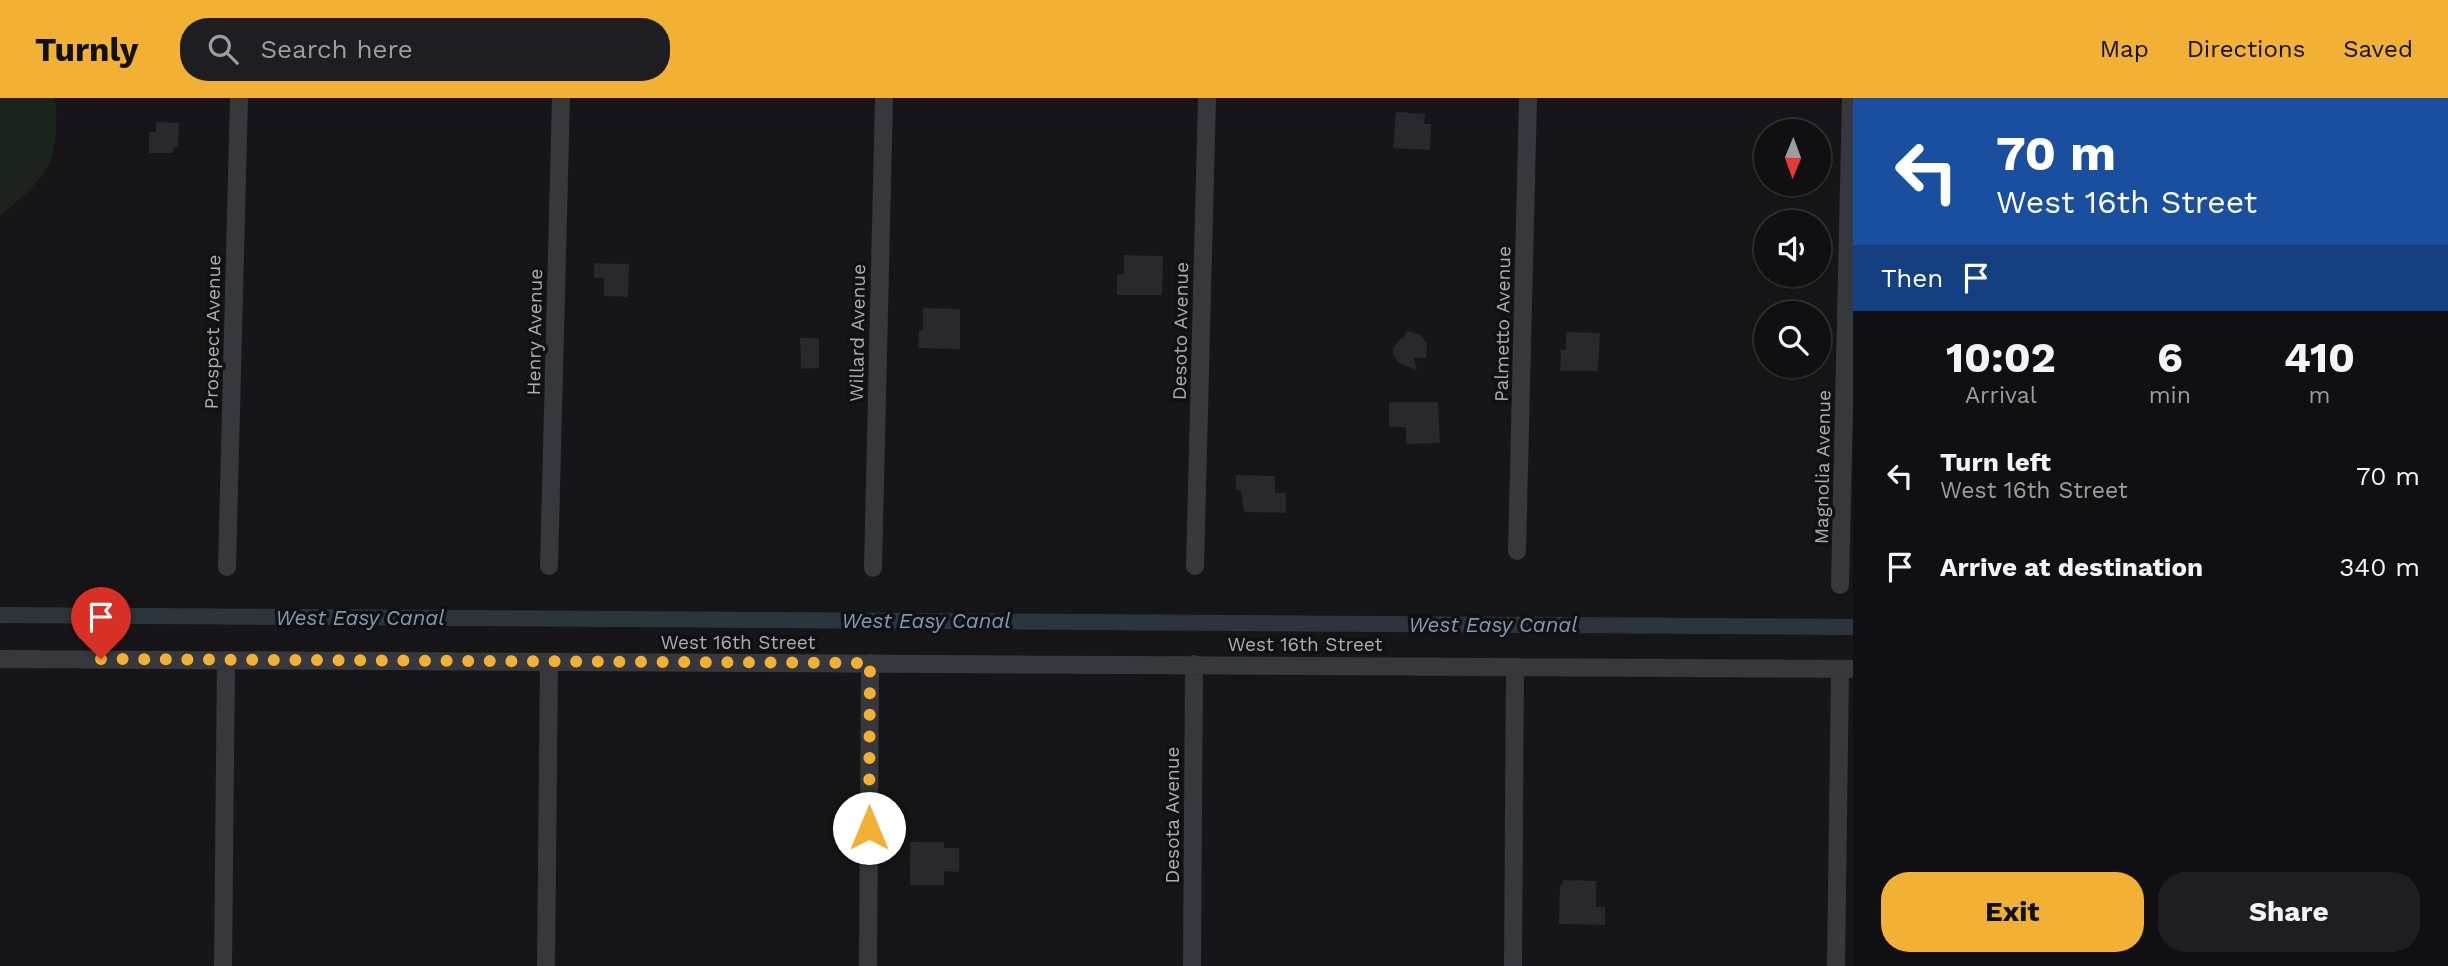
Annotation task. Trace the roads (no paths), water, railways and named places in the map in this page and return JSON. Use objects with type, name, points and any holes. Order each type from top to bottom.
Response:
[{"type":"street","name":"Prospect Avenue","points":[[227,567],[239,98]]},
{"type":"street","name":"Henry Avenue","points":[[549,566],[561,98]]},
{"type":"street","name":"Willard Avenue","points":[[873,568],[884,98]]},
{"type":"street","name":"Desoto Avenue","points":[[1195,566],[1207,98]]},
{"type":"street","name":"Palmetto Avenue","points":[[1517,551],[1528,98]]},
{"type":"street","name":"Magnolia Avenue","points":[[1840,585],[1852,98]]},
{"type":"street","name":"West 16th Street","points":[[0,659],[1846,669]]},
{"type":"street","points":[[223,966],[226,660]]},
{"type":"street","points":[[546,966],[549,662]]},
{"type":"street","points":[[868,966],[870,663]]},
{"type":"street","name":"Desota Avenue","points":[[1192,966],[1194,664]]},
{"type":"street","points":[[1513,966],[1515,667]]},
{"type":"street","points":[[1836,966],[1846,669]]},
{"type":"waterway","name":"West Easy Canal","points":[[0,615],[1853,627]]}]
